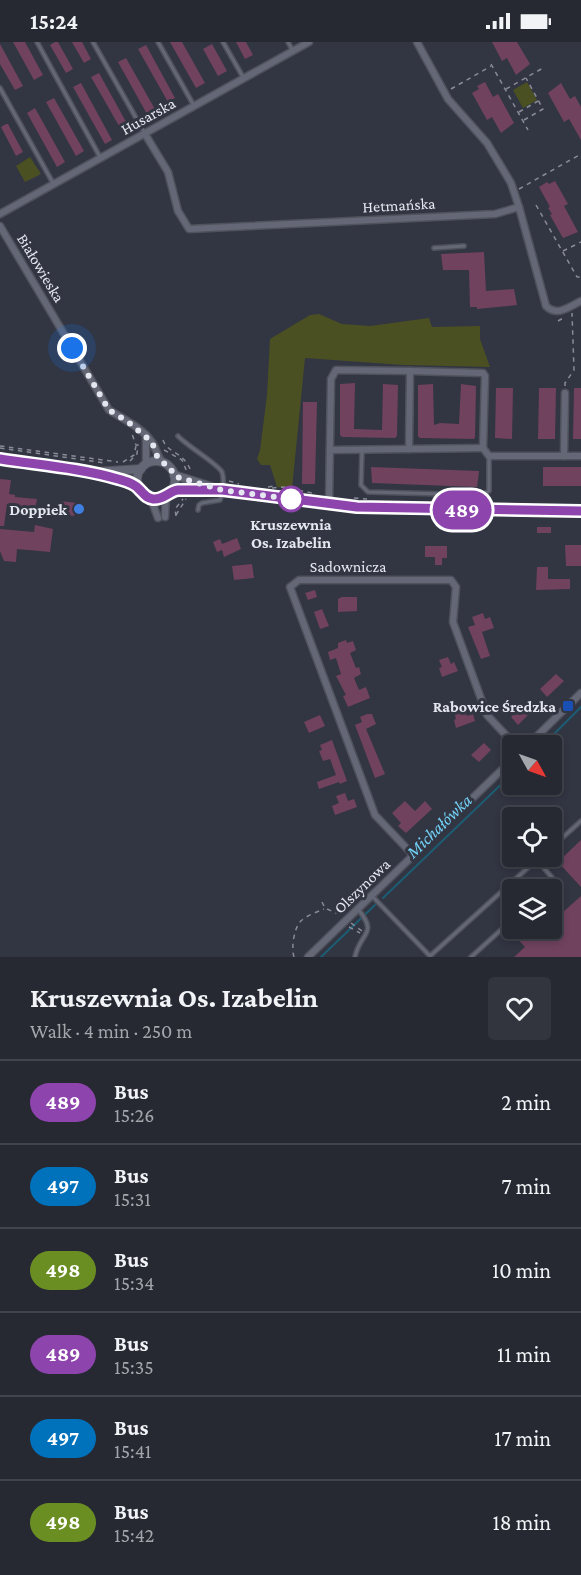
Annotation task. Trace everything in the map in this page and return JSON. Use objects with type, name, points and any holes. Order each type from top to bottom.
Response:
[{"type":"street","name":"Husarska","points":[[0,214],[309,42]]},
{"type":"street","points":[[417,42],[448,99],[487,143],[511,183],[546,306],[555,312],[581,301]]},
{"type":"street","name":"Hetmańska","points":[[145,134],[168,172],[178,211],[189,229],[495,214],[519,207]]},
{"type":"street","name":"Białowieska","points":[[0,226],[109,410],[146,435],[162,462]]},
{"type":"street","points":[[329,504],[332,374],[336,370],[483,373],[485,376],[483,448],[489,456],[581,456]]},
{"type":"street","points":[[409,449],[410,371]]},
{"type":"street","points":[[564,456],[565,393]]},
{"type":"street","points":[[146,435],[143,467],[137,478],[139,488],[145,496],[159,499],[169,494],[222,490]]},
{"type":"street","points":[[330,450],[483,448]]},
{"type":"street","points":[[0,459],[94,472],[122,480],[139,488]]},
{"type":"street","points":[[94,472],[143,467],[154,462],[162,462],[170,467],[175,483],[161,518],[151,499]]},
{"type":"street","points":[[174,476],[222,490],[329,504],[402,509],[581,511]]},
{"type":"street","name":"Sadownicza","points":[[413,855],[375,815],[290,587],[299,580],[451,580],[456,587],[453,622],[487,715],[506,735]]},
{"type":"street","points":[[538,735],[581,693]]},
{"type":"street","name":"Olszynowa","points":[[308,957],[502,770]]},
{"type":"lane","points":[[37,42],[101,158]]},
{"type":"lane","points":[[93,42],[145,134]]},
{"type":"lane","points":[[158,42],[194,106]]},
{"type":"lane","points":[[223,42],[243,79]]},
{"type":"lane","points":[[288,42],[293,51]]},
{"type":"lane","points":[[0,88],[54,185]]},
{"type":"lane","points":[[434,248],[464,246]]},
{"type":"lane","points":[[178,436],[221,471],[223,480],[220,500],[202,503],[198,510]]},
{"type":"lane","points":[[362,450],[361,485],[368,492],[482,495],[489,491],[489,456]]},
{"type":"lane","points":[[562,838],[581,820]]},
{"type":"lane","points":[[372,896],[430,956],[529,867]]},
{"type":"lane","points":[[543,867],[553,879]]},
{"type":"lane","points":[[355,957],[369,926],[358,909]]},
{"type":"lane","points":[[471,957],[502,929]]},
{"type":"path","points":[[448,90],[491,65],[528,130]]},
{"type":"path","points":[[505,89],[543,68]]},
{"type":"path","points":[[523,120],[543,109],[526,78]]},
{"type":"path","points":[[518,112],[539,100]]},
{"type":"path","points":[[518,189],[581,154]]},
{"type":"path","points":[[536,205],[577,277],[581,277]]},
{"type":"path","points":[[563,251],[581,242]]},
{"type":"path","points":[[565,393],[565,382],[574,370],[572,313]]},
{"type":"path","points":[[0,447],[120,465],[137,454],[137,447],[128,422]]},
{"type":"path","points":[[164,440],[166,447],[186,461],[193,474]]},
{"type":"path","points":[[223,480],[243,484]]},
{"type":"path","points":[[263,487],[275,486]]},
{"type":"path","points":[[184,493],[175,509],[176,516],[189,494]]},
{"type":"path","points":[[322,902],[325,908],[336,913],[348,908],[356,901]]},
{"type":"path","points":[[293,956],[297,925],[301,920],[325,908]]},
{"type":"green space","points":[[527,82],[537,100],[523,108],[513,90]]},
{"type":"green space","points":[[30,157],[41,174],[25,182],[16,166]]},
{"type":"green space","points":[[319,314],[342,324],[370,326],[429,318],[432,327],[480,326],[480,339],[490,367],[403,365],[305,358],[292,489],[277,487],[270,465],[261,465],[257,459],[267,395],[270,339],[310,315]]},
{"type":"building","points":[[13,42],[25,42],[43,75],[34,80]]},
{"type":"building","points":[[58,42],[73,69],[66,73],[50,45]]},
{"type":"building","points":[[72,42],[82,42],[91,59],[84,63]]},
{"type":"building","points":[[170,42],[182,42],[205,83],[196,88]]},
{"type":"building","points":[[236,42],[246,42],[253,55],[245,59]]},
{"type":"building","points":[[492,42],[517,42],[530,64],[516,75],[507,58],[502,61]]},
{"type":"building","points":[[0,44],[23,86],[15,90],[0,64]]},
{"type":"building","points":[[212,44],[227,71],[218,76],[203,49]]},
{"type":"building","points":[[146,45],[175,98],[168,102],[138,49]]},
{"type":"building","points":[[126,58],[156,111],[148,116],[118,62]]},
{"type":"building","points":[[99,73],[130,129],[123,133],[91,77]]},
{"type":"building","points":[[485,82],[493,97],[498,94],[514,123],[501,133],[492,117],[487,120],[472,93],[479,89],[477,86]]},
{"type":"building","points":[[81,83],[112,140],[105,144],[73,87]]},
{"type":"building","points":[[561,83],[570,99],[575,96],[581,107],[581,140],[569,119],[564,122],[548,93]]},
{"type":"building","points":[[54,98],[84,151],[76,156],[46,102]]},
{"type":"building","points":[[35,108],[65,162],[57,167],[27,113]]},
{"type":"building","points":[[6,124],[23,152],[16,156],[1,127]]},
{"type":"building","points":[[555,181],[568,204],[564,206],[578,232],[563,238],[550,215],[552,214],[548,208],[550,207],[539,187],[547,182],[549,184]]},
{"type":"building","points":[[484,252],[486,291],[514,289],[517,305],[477,309],[477,307],[470,307],[469,270],[443,270],[441,254]]},
{"type":"building","points":[[355,383],[354,429],[382,430],[383,384],[398,385],[397,436],[395,438],[342,437],[340,435],[340,384]]},
{"type":"building","points":[[433,384],[434,425],[459,424],[461,384],[476,386],[474,439],[420,438],[418,436],[418,385]]},
{"type":"building","points":[[496,388],[513,388],[512,439],[495,438]]},
{"type":"building","points":[[539,388],[556,388],[555,439],[538,439]]},
{"type":"building","points":[[574,388],[581,388],[581,439],[573,439]]},
{"type":"building","points":[[303,402],[317,402],[315,484],[302,484]]},
{"type":"building","points":[[371,467],[479,471],[477,487],[372,483]]},
{"type":"building","points":[[543,467],[581,467],[581,486],[543,486]]},
{"type":"building","points":[[0,479],[11,480],[9,494],[15,497],[37,499],[34,515],[20,513],[21,506],[7,504],[4,526],[0,526]]},
{"type":"building","points":[[61,501],[84,504],[82,514],[75,513],[74,516],[68,515],[69,512],[59,511]]},
{"type":"building","points":[[35,525],[53,529],[50,552],[17,549],[16,562],[4,561],[0,551],[0,529],[34,532]]},
{"type":"building","points":[[537,527],[551,527],[551,533],[537,533]]},
{"type":"building","points":[[237,538],[241,549],[224,557],[222,550],[217,552],[213,542],[220,539],[222,544]]},
{"type":"building","points":[[565,545],[581,545],[581,566],[566,566]]},
{"type":"building","points":[[425,546],[447,546],[447,558],[442,558],[442,565],[435,565],[435,557],[425,557]]},
{"type":"building","points":[[252,564],[254,578],[234,580],[232,566]]},
{"type":"building","points":[[537,567],[548,567],[548,579],[570,579],[570,589],[536,590]]},
{"type":"building","points":[[315,590],[317,597],[308,600],[305,593]]},
{"type":"building","points":[[357,597],[357,611],[338,612],[338,599]]},
{"type":"building","points":[[322,609],[329,626],[320,629],[314,612]]},
{"type":"building","points":[[483,613],[485,619],[490,617],[494,628],[482,632],[490,656],[481,659],[468,627],[475,625],[472,617]]},
{"type":"building","points":[[346,640],[347,643],[353,641],[356,650],[350,653],[361,674],[354,678],[359,690],[366,687],[370,698],[348,707],[343,696],[346,695],[336,676],[341,674],[336,658],[330,660],[328,652],[338,648],[338,643]]},
{"type":"building","points":[[448,657],[451,664],[454,662],[458,671],[442,677],[439,660]]},
{"type":"building","points":[[556,674],[564,681],[547,697],[540,689]]},
{"type":"building","points":[[524,705],[531,712],[518,725],[511,717]]},
{"type":"building","points":[[465,709],[467,716],[473,714],[475,721],[456,728],[454,712]]},
{"type":"building","points":[[372,714],[376,724],[366,729],[385,774],[375,778],[355,725],[362,722],[360,717]]},
{"type":"building","points":[[320,715],[325,726],[309,733],[304,722]]},
{"type":"building","points":[[332,740],[347,781],[319,789],[317,782],[336,775],[330,759],[323,761],[319,751],[322,750],[320,745]]},
{"type":"building","points":[[484,743],[491,750],[479,762],[471,755]]},
{"type":"building","points":[[345,793],[348,801],[354,799],[357,807],[335,815],[332,806],[339,803],[336,796]]},
{"type":"building","points":[[405,801],[415,811],[425,801],[432,809],[406,833],[398,826],[401,823],[392,813]]},
{"type":"building","points":[[581,840],[581,887],[562,866],[562,858]]},
{"type":"building","points":[[581,896],[581,957],[514,957],[525,947],[518,939],[562,939],[562,913]]},
{"type":"waterway","name":"Michałówka","points":[[553,735],[581,707]]},
{"type":"waterway","name":"Michałówka","points":[[383,898],[502,784]]},
{"type":"waterway","name":"Michałówka","points":[[321,957],[375,905]]},
{"type":"bus line","name":"489","points":[[0,459],[94,472],[131,483],[145,496],[154,499],[162,498],[178,490],[222,490],[357,507],[581,511]]},
{"type":"place","name":"Kruszewnia Os. Izabelin","points":[[291,499]]},
{"type":"place","name":"Doppiek","points":[[79,509]]},
{"type":"place","name":"Rabowice Średzka","points":[[568,706]]},
{"type":"route","points":[[72,348],[109,410],[146,435],[152,442],[157,456],[170,467],[174,476],[222,490],[291,499]]}]
